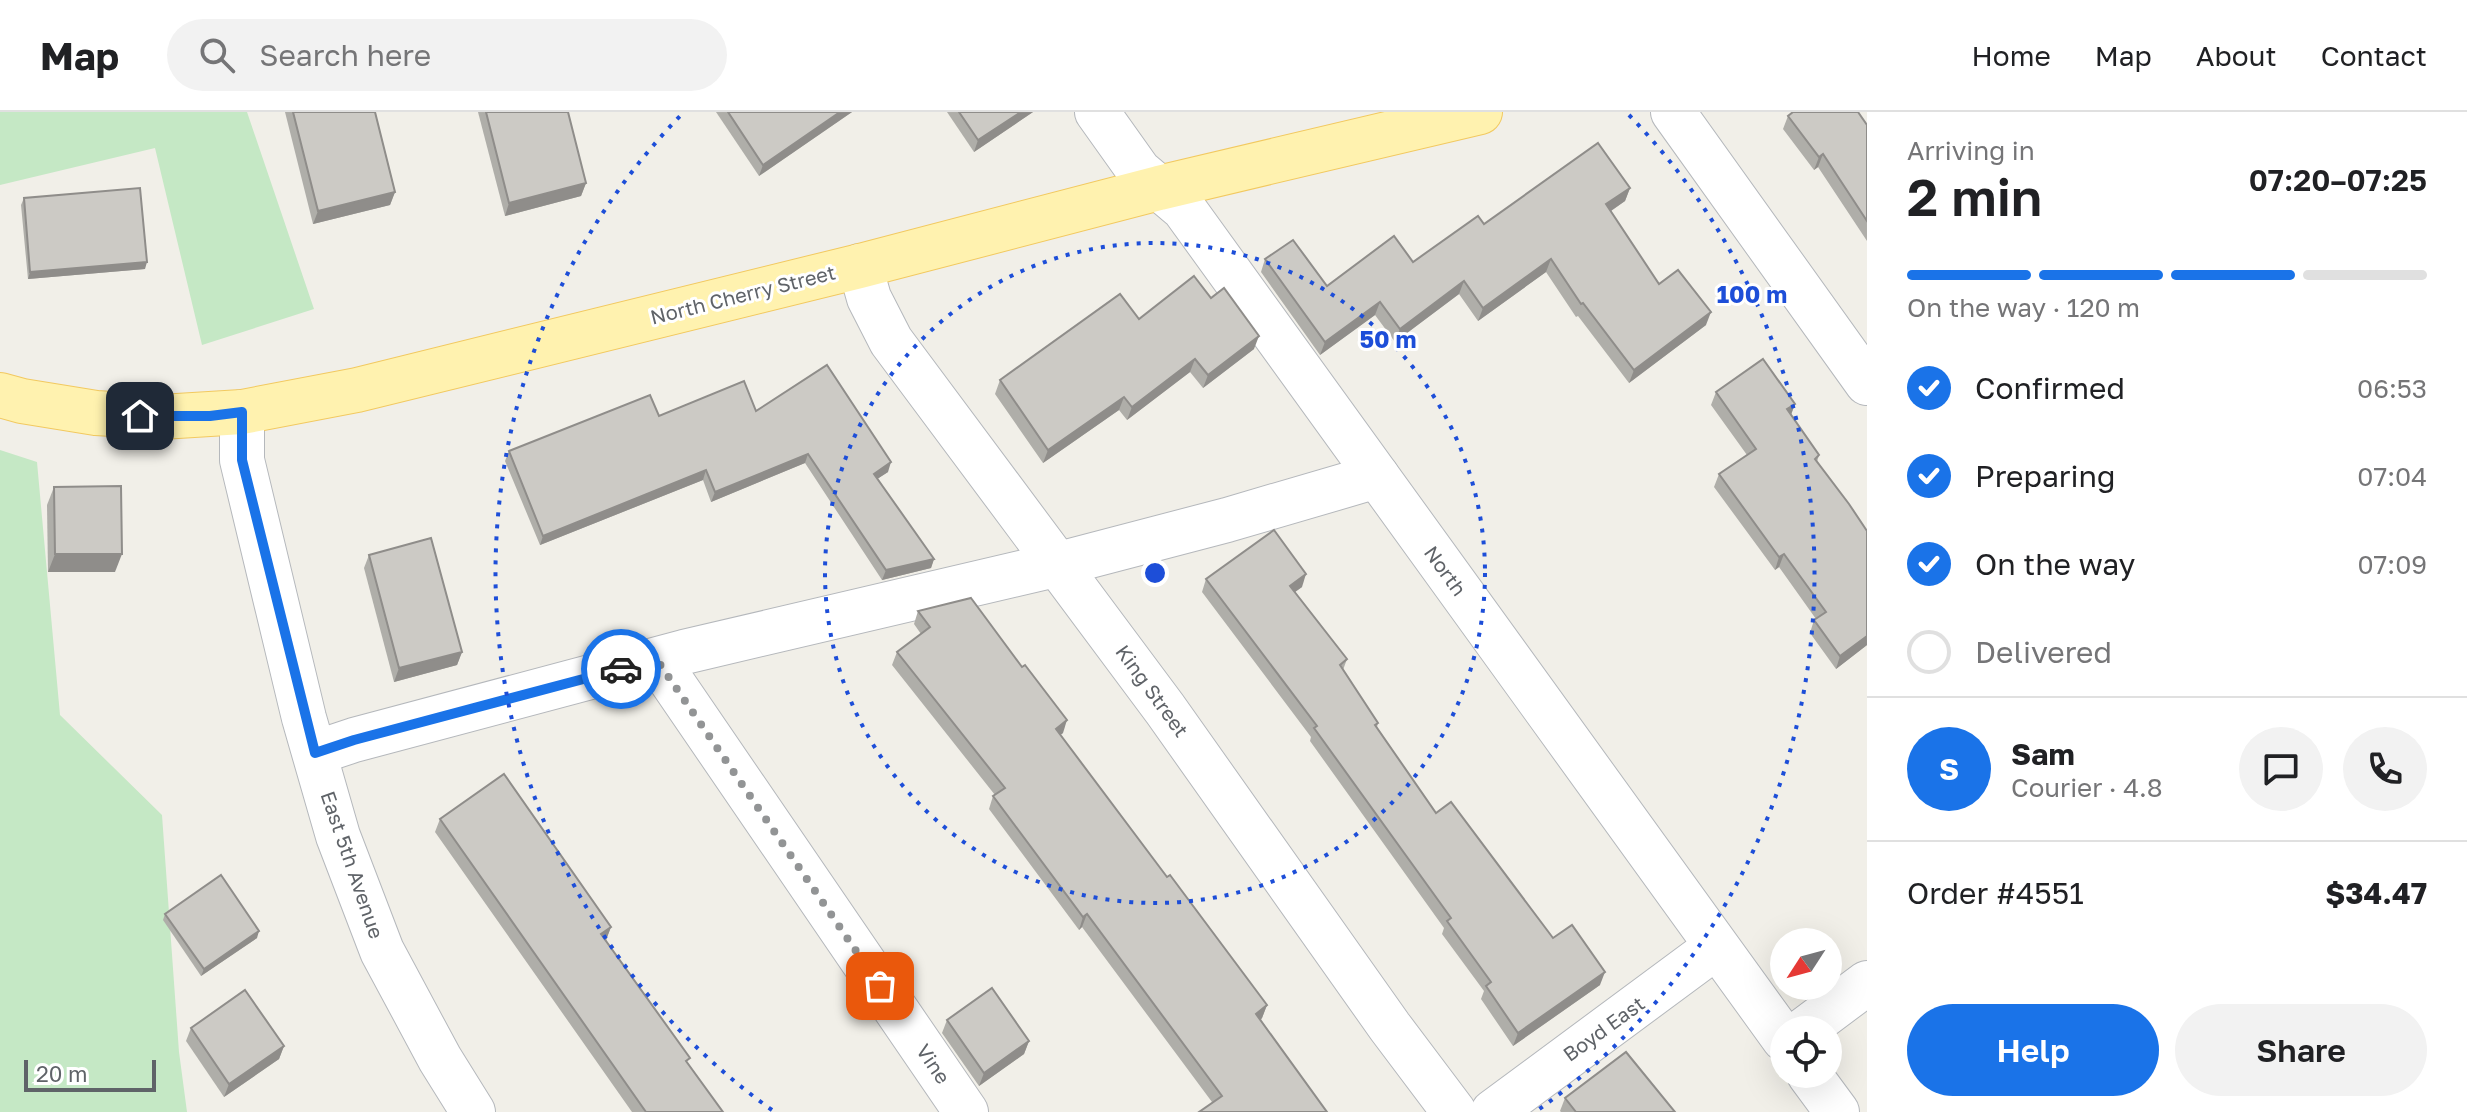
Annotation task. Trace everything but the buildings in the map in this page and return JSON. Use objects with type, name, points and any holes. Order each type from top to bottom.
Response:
[{"type":"main road","name":"North Cherry Street","points":[[0,395],[96,413],[161,417],[242,412],[357,390],[860,266],[1159,188],[1480,112]]},
{"type":"street","name":"North","points":[[1097,112],[1132,162],[1184,209],[1770,1020]]},
{"type":"street","points":[[1673,112],[1867,383]]},
{"type":"street","name":"King Street","points":[[860,266],[869,298],[891,341],[1059,564],[1454,1112]]},
{"type":"street","name":"East 5th Avenue","points":[[242,412],[242,460],[338,836],[382,951],[440,1059],[473,1112]]},
{"type":"street","points":[[315,753],[657,660],[1059,564],[1227,520],[1377,476]]},
{"type":"street","name":"Vine","points":[[657,660],[966,1112]]},
{"type":"street","name":"Boyd East","points":[[1493,1112],[1716,947]]},
{"type":"street","points":[[1823,1016],[1867,983]]},
{"type":"street","points":[[1819,1088],[1837,1112]]},
{"type":"green space","points":[[0,112],[247,112],[314,309],[202,345],[155,148],[0,185]]},
{"type":"green space","points":[[0,450],[37,462],[60,715],[162,815],[179,1052],[187,1112],[0,1112]]},
{"type":"way so far","points":[[621,669],[657,660],[880,986]]},
{"type":"route","points":[[140,416],[210,416],[242,412],[242,460],[315,753],[621,669]]}]
